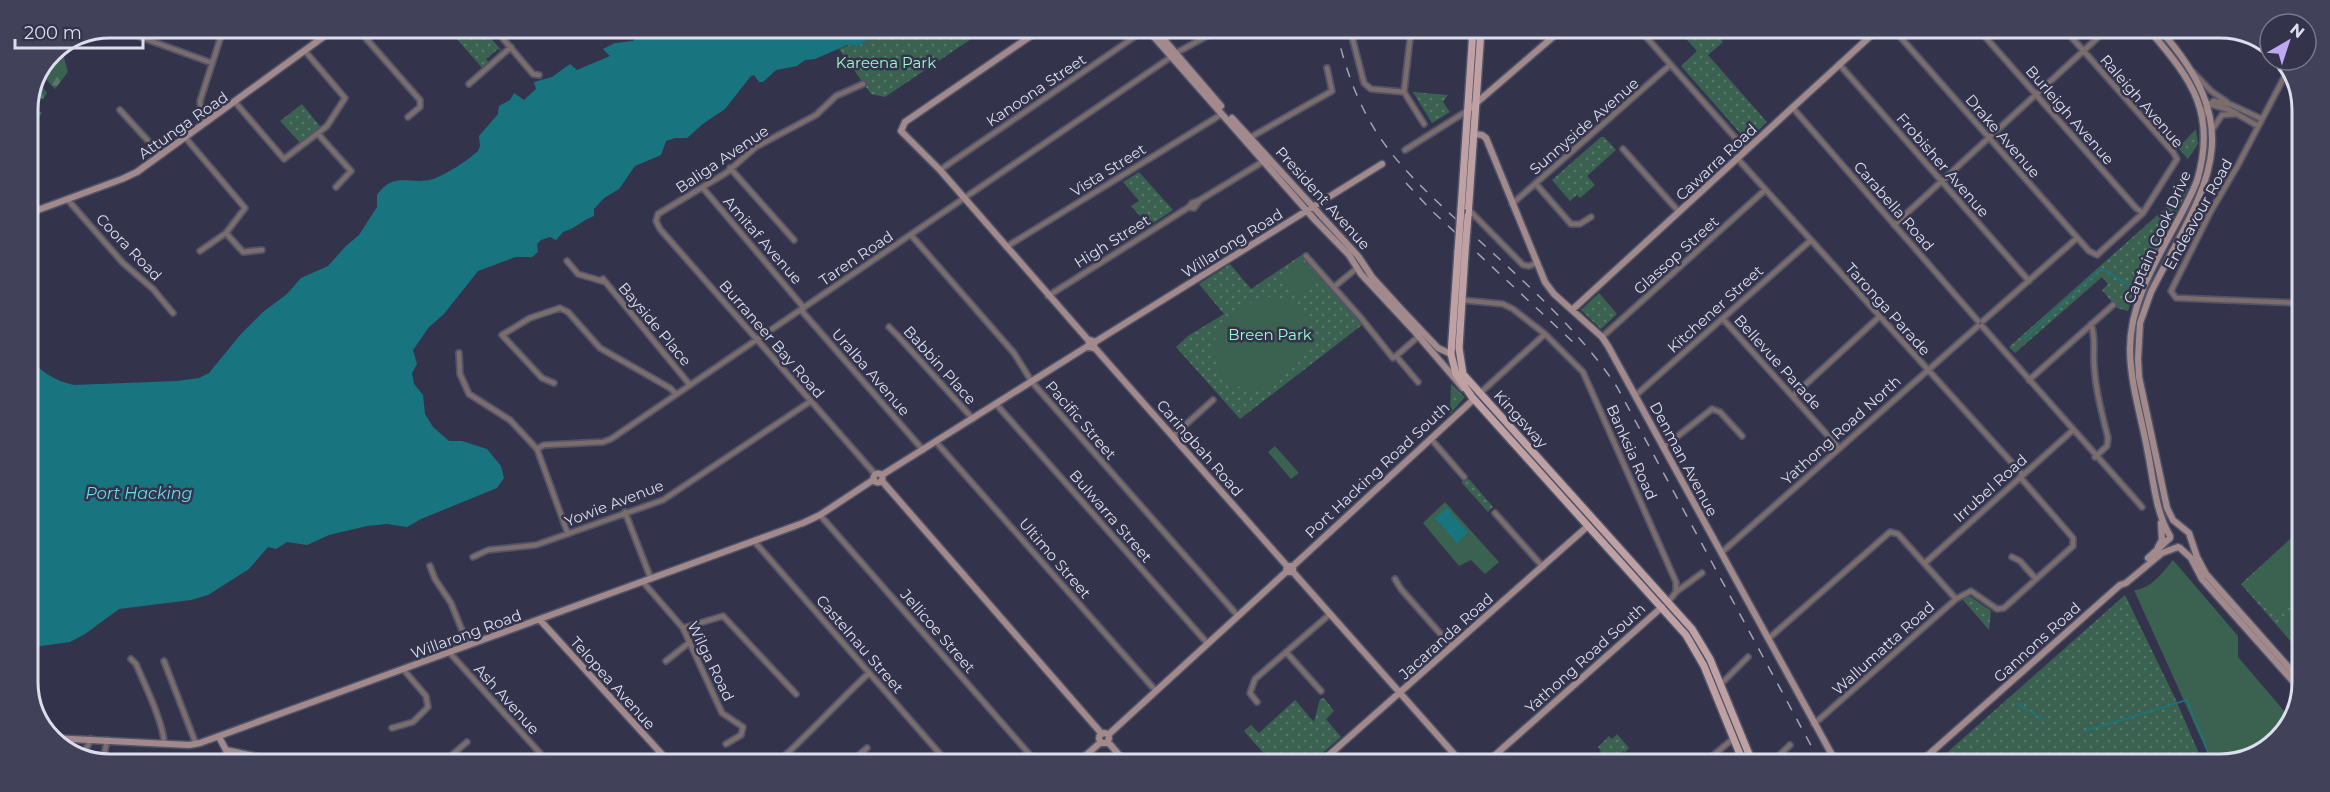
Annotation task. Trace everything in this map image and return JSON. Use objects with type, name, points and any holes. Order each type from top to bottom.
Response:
[{"type":"main road","name":"Kingsway","points":[[1466,211],[1467,111],[1472,38]]},
{"type":"main road","name":"Kingsway","points":[[1480,38],[1474,134],[1461,252],[1454,358],[1475,396],[1702,644],[1720,684],[1742,754]]},
{"type":"main road","name":"Kingsway","points":[[1665,604],[1700,658],[1747,754]]},
{"type":"street","points":[[143,38],[212,63]]},
{"type":"street","points":[[207,120],[199,105],[220,38]]},
{"type":"street","name":"Attunga Road","points":[[38,210],[122,179],[143,168],[184,136],[322,38]]},
{"type":"street","points":[[366,38],[420,100],[420,106],[408,117]]},
{"type":"street","points":[[503,38],[533,74],[539,75]]},
{"type":"street","name":"Caringbah Road","points":[[1028,38],[905,122],[901,131],[940,170],[1048,296],[1453,754]]},
{"type":"street","name":"Kanoona Street","points":[[940,170],[1134,38]]},
{"type":"street","name":"President Avenue","points":[[1156,38],[1219,104],[1349,255],[1357,268],[1421,334],[1439,350],[1454,358]]},
{"type":"street","name":"President Avenue","points":[[1162,38],[1222,114],[1248,139]]},
{"type":"street","name":"Taren Road","points":[[537,448],[544,445],[603,442],[611,439],[1174,55],[1204,38]]},
{"type":"street","points":[[1352,38],[1364,83],[1371,89],[1404,92]]},
{"type":"street","points":[[1410,38],[1404,92],[1424,124]]},
{"type":"street","points":[[1404,150],[1476,105],[1552,38]]},
{"type":"street","points":[[1647,38],[1746,150]]},
{"type":"street","name":"Cawarra Road","points":[[1572,310],[1867,38]]},
{"type":"street","name":"Drake Avenue","points":[[1901,38],[2077,238],[2095,255],[2100,254],[2143,213]]},
{"type":"street","name":"Burleigh Avenue","points":[[1986,38],[2136,208],[2143,213]]},
{"type":"street","name":"Raleigh Avenue","points":[[2072,38],[2177,159],[2143,213]]},
{"type":"street","points":[[1894,225],[2097,38]]},
{"type":"street","name":"Captain Cook Drive","points":[[2156,38],[2189,73],[2203,121],[2204,149],[2197,181],[2136,310],[2130,347],[2133,381],[2160,510],[2170,537]]},
{"type":"street","name":"Captain Cook Drive","points":[[2166,38],[2207,104],[2212,130],[2212,154],[2207,179],[2151,292],[2144,309],[2138,339],[2139,377],[2167,508],[2173,520],[2182,527]]},
{"type":"street","points":[[469,84],[511,47]]},
{"type":"street","points":[[235,102],[284,159],[327,126],[345,98],[305,51]]},
{"type":"street","name":"Frobisher Avenue","points":[[1839,64],[2029,281]]},
{"type":"street","name":"Sunnyside Avenue","points":[[1512,204],[1670,65]]},
{"type":"street","points":[[1248,139],[1332,91],[1327,68]]},
{"type":"street","points":[[2189,73],[2232,105],[2262,119]]},
{"type":"street","name":"Endeavour Road","points":[[2285,76],[2211,211],[2171,291],[2175,298],[2292,303]]},
{"type":"street","name":"Baliga Avenue","points":[[656,217],[702,188],[756,147],[816,115],[836,96],[863,84]]},
{"type":"street","points":[[2207,104],[2217,101],[2232,105]]},
{"type":"street","points":[[2207,104],[2239,114],[2258,126]]},
{"type":"street","points":[[2203,121],[2207,104]]},
{"type":"street","name":"Carabella Road","points":[[1792,107],[2072,430],[2142,507]]},
{"type":"street","points":[[120,110],[161,154]]},
{"type":"street","name":"Vista Street","points":[[1006,247],[1222,114]]},
{"type":"street","points":[[2212,130],[2222,115],[2239,114]]},
{"type":"street","points":[[318,134],[351,171],[336,187]]},
{"type":"street","points":[[1466,211],[1523,265],[1530,266],[1537,263],[1486,138],[1474,134]]},
{"type":"street","points":[[184,136],[246,208],[226,233],[200,251]]},
{"type":"street","points":[[1623,149],[1679,212]]},
{"type":"street","name":"Taronga Parade","points":[[1737,158],[1928,369],[2074,540],[2073,546],[2036,579]]},
{"type":"street","name":"High Street","points":[[1048,296],[1189,207],[1196,200],[1200,200],[1266,159]]},
{"type":"street","name":"Willarong Road","points":[[64,738],[196,744],[644,582],[820,514],[1382,164]]},
{"type":"street","points":[[730,168],[794,240]]},
{"type":"street","points":[[1536,184],[1571,224],[1580,224],[1591,218]]},
{"type":"street","name":"Amitaf Avenue","points":[[702,188],[803,309]]},
{"type":"street","name":"Glassop Street","points":[[1602,337],[1766,190]]},
{"type":"street","name":"Coora Road","points":[[67,199],[123,263],[153,289],[172,313]]},
{"type":"street","name":"President Avenue","points":[[1310,209],[1358,256],[1372,277],[1421,334],[1435,355],[1475,396]]},
{"type":"street","name":"Burraneer Bay Road","points":[[656,217],[660,229],[1118,754]]},
{"type":"street","points":[[226,233],[243,252],[262,250]]},
{"type":"street","name":"Pacific Street","points":[[911,235],[1014,353],[1032,382],[1238,616]]},
{"type":"street","name":"Yathong Road North","points":[[1721,553],[2077,238]]},
{"type":"street","name":"Kitchener Street","points":[[1636,395],[1810,240]]},
{"type":"street","points":[[1334,287],[1357,268],[1358,264],[1348,246]]},
{"type":"street","points":[[1306,256],[1393,358],[1421,334]]},
{"type":"street","name":"Bayside Place","points":[[567,261],[578,274],[604,280],[690,385]]},
{"type":"street","name":"Denman Avenue","points":[[1537,263],[1549,288],[1602,337],[1636,395],[1831,754]]},
{"type":"street","name":"Banksia Road","points":[[1458,300],[1508,306],[1545,334],[1578,365],[1588,381],[1676,582],[1676,592]]},
{"type":"street","points":[[2029,380],[2113,305]]},
{"type":"street","points":[[554,383],[542,378],[502,335],[530,318],[560,308],[568,312],[600,348],[670,388],[676,394]]},
{"type":"street","name":"Uralba Avenue","points":[[803,309],[923,450]]},
{"type":"street","points":[[1792,396],[1880,317]]},
{"type":"street","name":"Bellevue Parade","points":[[1723,319],[1839,448]]},
{"type":"street","points":[[2091,324],[2095,337],[2094,363],[2098,393],[2108,438],[2107,446],[2096,457]]},
{"type":"street","name":"Babbin Place","points":[[889,327],[973,419]]},
{"type":"street","points":[[1475,396],[1545,334]]},
{"type":"street","points":[[459,353],[459,374],[469,394],[514,423],[537,448],[568,534]]},
{"type":"street","points":[[1435,355],[1454,358]]},
{"type":"street","points":[[1396,356],[1418,382]]},
{"type":"street","name":"Port Hacking Road South","points":[[1087,754],[1475,396]]},
{"type":"street","points":[[1173,436],[1213,400]]},
{"type":"street","name":"Yowie Avenue","points":[[473,557],[488,550],[536,545],[668,497],[811,401]]},
{"type":"street","name":"Bulwarra Street","points":[[996,404],[1208,644]]},
{"type":"street","points":[[1664,447],[1712,409],[1720,412],[1742,436]]},
{"type":"street","name":"Irrubel Road","points":[[1924,563],[2072,430]]},
{"type":"street","points":[[1431,439],[1464,477]]},
{"type":"street","name":"Ultimo Street","points":[[936,442],[1156,691]]},
{"type":"street","points":[[2154,553],[2162,540],[2160,510]]},
{"type":"street","points":[[625,512],[651,579]]},
{"type":"street","points":[[1496,513],[1543,567]]},
{"type":"street","name":"Jellicoe Street","points":[[820,514],[1029,754]]},
{"type":"street","name":"Jacaranda Road","points":[[1330,754],[1591,523]]},
{"type":"street","points":[[2120,585],[2170,537],[2174,530],[2182,527],[2188,531],[2206,574],[2292,671]]},
{"type":"street","points":[[1768,639],[1887,533],[1893,531],[1956,599]]},
{"type":"street","points":[[2170,537],[2173,545],[2179,547],[2191,558],[2202,579],[2292,680]]},
{"type":"street","points":[[2179,547],[2187,545],[2190,538]]},
{"type":"street","name":"Castelnau Street","points":[[754,541],[940,754]]},
{"type":"street","name":"Gannons Road","points":[[1929,754],[2120,585],[2126,583],[2162,553],[2179,547]]},
{"type":"street","points":[[2012,557],[2020,561],[2036,579]]},
{"type":"street","points":[[430,566],[435,579],[451,603],[468,645]]},
{"type":"street","name":"Yathong Road South","points":[[1496,754],[1676,592],[1702,573]]},
{"type":"street","points":[[1395,579],[1452,648]]},
{"type":"street","name":"Wallumatta Road","points":[[1814,724],[1968,591],[1997,609],[2002,609],[2036,579]]},
{"type":"street","name":"Wilga Road","points":[[644,582],[684,628],[721,711],[743,728],[741,735],[726,744]]},
{"type":"street","points":[[1257,702],[1250,693],[1252,684],[1330,614]]},
{"type":"street","points":[[684,628],[723,616],[796,694]]},
{"type":"street","name":"Telopea Avenue","points":[[540,620],[662,754]]},
{"type":"street","points":[[666,662],[690,642]]},
{"type":"street","name":"Ash Avenue","points":[[449,652],[541,754]]},
{"type":"street","points":[[1286,652],[1321,691]]},
{"type":"street","points":[[1720,684],[1748,657]]},
{"type":"street","points":[[131,659],[136,664],[164,737],[164,743]]},
{"type":"street","points":[[164,662],[196,744]]},
{"type":"street","points":[[392,728],[413,722],[428,707],[426,696],[403,669]]},
{"type":"street","points":[[787,754],[870,673]]},
{"type":"street","points":[[219,736],[226,750],[225,754]]},
{"type":"street","points":[[1715,754],[1737,736]]},
{"type":"street","points":[[85,751],[91,739]]},
{"type":"street","points":[[104,754],[107,740]]},
{"type":"street","points":[[453,754],[467,742]]},
{"type":"street","points":[[1781,754],[1790,745]]},
{"type":"street","points":[[860,754],[867,748]]},
{"type":"street","points":[[226,750],[242,754]]},
{"type":"green space","points":[[456,38],[491,38],[502,51],[498,49],[486,59],[489,63],[483,69]]},
{"type":"green space","name":"Kareena Park","points":[[871,38],[973,38],[885,97],[871,94],[839,49],[849,45],[858,46]]},
{"type":"green space","points":[[1685,38],[1720,38],[1723,42],[1708,55],[1767,122],[1747,141],[1681,66],[1697,51]]},
{"type":"green space","points":[[63,55],[68,72],[55,89],[45,78],[50,69]]},
{"type":"green space","points":[[42,86],[47,93],[43,99],[39,98]]},
{"type":"green space","points":[[1413,92],[1448,95],[1443,102],[1450,112],[1432,123]]},
{"type":"green space","points":[[302,104],[323,130],[303,146],[280,121]]},
{"type":"green space","points":[[2196,129],[2198,144],[2188,159],[2178,148]]},
{"type":"green space","points":[[1601,137],[1604,137],[1616,150],[1587,176],[1595,185],[1580,198],[1577,195],[1570,201],[1552,180]]},
{"type":"green space","points":[[1139,172],[1173,210],[1149,226],[1131,206],[1139,201],[1123,182]]},
{"type":"green space","points":[[2189,187],[2135,295],[2133,294],[2128,311],[2117,308],[2102,290],[2108,284],[2102,277],[2015,353],[2009,347]]},
{"type":"green space","name":"Breen Park","points":[[1303,254],[1362,325],[1240,419],[1176,347],[1188,336],[1224,314],[1199,284],[1230,264],[1251,289]]},
{"type":"green space","points":[[1299,259],[1317,274],[1296,297],[1284,284]]},
{"type":"green space","points":[[1599,293],[1617,314],[1601,329],[1581,310]]},
{"type":"green space","points":[[1267,297],[1281,299],[1293,305],[1303,314],[1309,334],[1307,346],[1299,362],[1273,383],[1262,388],[1239,387],[1229,381],[1216,364],[1215,341],[1221,327],[1242,308]]},
{"type":"green space","points":[[1451,384],[1465,397],[1450,414]]},
{"type":"green space","points":[[1275,446],[1299,473],[1291,479],[1268,452]]},
{"type":"green space","points":[[1469,479],[1493,507],[1488,512],[1461,482]]},
{"type":"green space","points":[[1445,502],[1499,562],[1485,574],[1471,560],[1459,566],[1423,523]]},
{"type":"green space","points":[[2292,537],[2292,643],[2241,584]]},
{"type":"green space","points":[[2292,544],[2292,602],[2277,615],[2248,582]]},
{"type":"green space","points":[[2173,560],[2238,636],[2238,657],[2286,713],[2278,726],[2261,742],[2239,752],[2208,754],[2134,590],[2146,587]]},
{"type":"green space","points":[[2125,595],[2199,754],[1945,754]]},
{"type":"green space","points":[[1967,596],[1991,611],[1989,630],[1963,600]]},
{"type":"green space","points":[[2288,614],[2292,619],[2292,638],[2290,640],[2277,623]]},
{"type":"green space","points":[[1324,698],[1334,711],[1326,719],[1341,737],[1321,754],[1264,754],[1244,731],[1251,725],[1259,733],[1295,700],[1314,722],[1320,699]]},
{"type":"green space","points":[[1617,734],[1629,748],[1621,754],[1598,754],[1601,751],[1598,747],[1609,736],[1612,739]]},
{"type":"water","name":"Port Hacking","points":[[636,38],[871,38],[858,46],[847,45],[815,59],[805,60],[797,66],[776,70],[763,82],[759,82],[754,75],[751,76],[725,109],[687,138],[666,141],[661,155],[635,166],[619,189],[604,198],[594,209],[594,216],[563,232],[556,240],[550,237],[541,240],[537,244],[538,252],[532,257],[515,257],[478,271],[444,314],[429,327],[413,350],[417,364],[412,373],[414,384],[423,395],[425,414],[433,427],[449,441],[462,441],[487,449],[501,466],[504,478],[497,488],[407,527],[387,524],[367,526],[329,535],[307,545],[287,542],[276,549],[268,547],[249,569],[208,595],[191,600],[119,609],[70,642],[38,646],[38,367],[60,381],[74,385],[177,381],[199,378],[209,373],[241,334],[263,312],[287,294],[301,278],[328,266],[359,235],[377,207],[377,195],[383,187],[396,181],[433,179],[457,167],[478,151],[479,136],[498,114],[499,106],[510,100],[514,93],[524,100],[536,89],[534,82],[552,77],[570,64],[577,70],[610,56],[603,49],[615,43],[633,41]]},
{"type":"water","points":[[1447,508],[1468,532],[1457,543],[1435,518]]},
{"type":"waterway","points":[[2024,339],[2100,270],[2106,271],[2133,288]]},
{"type":"waterway","points":[[2085,731],[2187,700],[2209,754]]},
{"type":"waterway","points":[[2017,704],[2045,720]]},
{"type":"railway","points":[[1338,38],[1359,100],[1389,150],[1428,192],[1563,320],[1617,387],[1816,754]]},
{"type":"railway","points":[[1406,183],[1431,210],[1573,342]]}]
